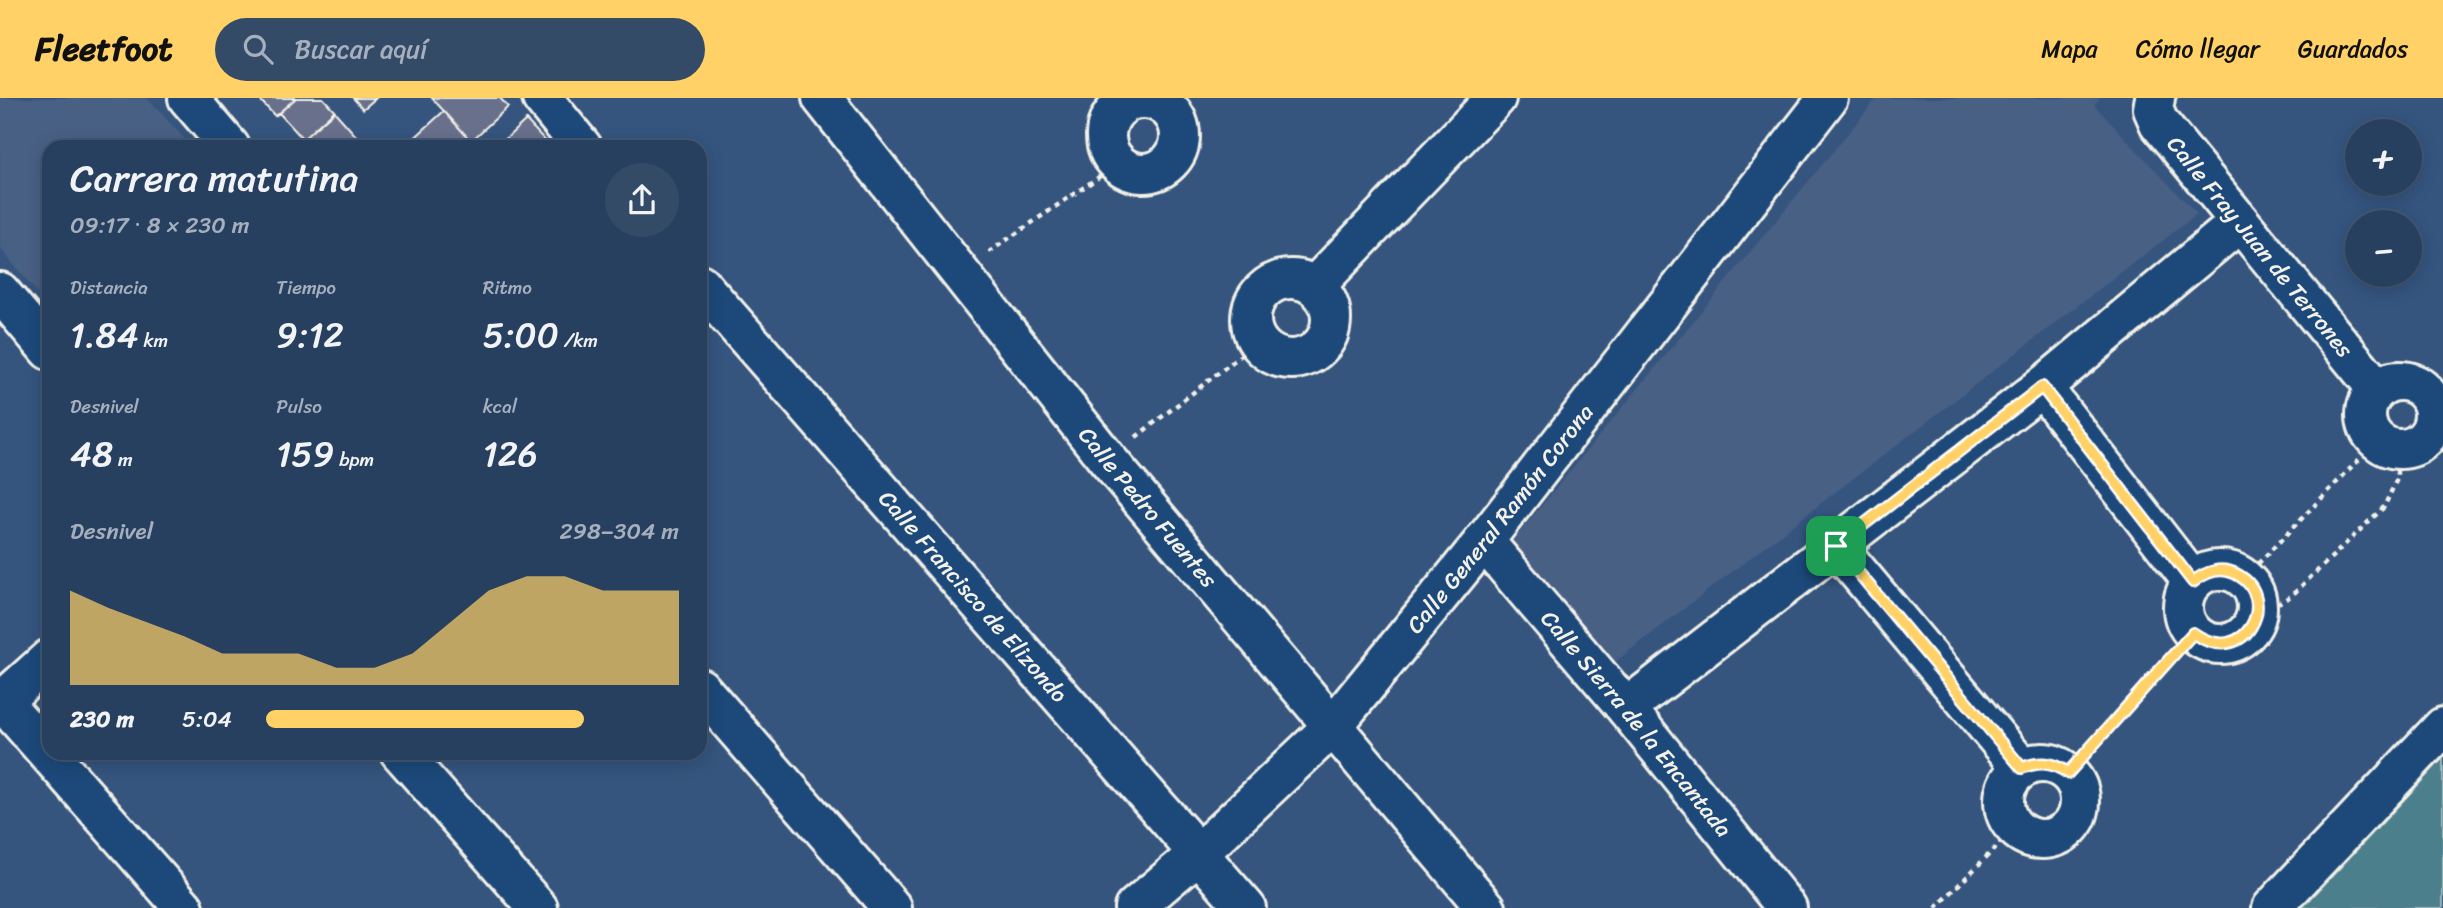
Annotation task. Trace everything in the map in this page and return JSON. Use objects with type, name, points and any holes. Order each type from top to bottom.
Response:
[{"type":"street","points":[[188,98],[224,140]]},
{"type":"street","name":"Calle Pedro Fuentes","points":[[821,98],[1107,459],[1486,908]]},
{"type":"street","points":[[1118,164],[1106,141],[1106,128],[1111,116],[1120,106],[1132,100],[1144,98],[1172,103]]},
{"type":"street","points":[[1315,286],[1496,98]]},
{"type":"street","name":"Calle General Ramón Corona","points":[[1134,908],[1199,853],[1333,726],[1484,541],[1828,98]]},
{"type":"street","name":"Calle Fray Juan de Terrones","points":[[2155,98],[2153,109],[2159,123],[2376,389]]},
{"type":"street","points":[[550,101],[577,140]]},
{"type":"street","points":[[1626,708],[2042,387],[2239,223]]},
{"type":"street","points":[[1288,279],[1302,280],[1315,286],[1324,296],[1330,323],[1327,336],[1319,347],[1294,359],[1280,358],[1268,352],[1258,342],[1252,330],[1251,316],[1255,302],[1263,290],[1288,279]]},
{"type":"street","points":[[0,292],[42,342]]},
{"type":"street","name":"Calle Francisco de Elizondo","points":[[707,292],[1246,908]]},
{"type":"street","points":[[2398,380],[2409,382],[2428,394],[2433,405],[2432,427],[2411,445],[2369,432],[2365,409],[2376,389],[2398,380]]},
{"type":"street","points":[[2042,387],[2193,582]]},
{"type":"street","name":"Calle Sierra de la Encantada","points":[[1484,541],[1626,708],[1787,908]]},
{"type":"street","points":[[1836,546],[2022,768]]},
{"type":"street","points":[[2231,571],[2250,593],[2254,622],[2246,634],[2234,642],[2220,645],[2206,642],[2193,633],[2185,622],[2182,608],[2185,594],[2193,582],[2204,573],[2231,571]]},
{"type":"street","points":[[42,665],[1,701],[42,747]]},
{"type":"street","points":[[707,696],[892,908]]},
{"type":"street","points":[[2272,908],[2443,727]]},
{"type":"street","points":[[53,760],[184,908]]},
{"type":"street","points":[[407,760],[538,908]]},
{"type":"street","points":[[2046,762],[2068,773],[2076,783],[2080,797],[2079,810],[2073,822],[2052,838],[2026,836],[2015,828],[2007,817],[2003,803],[2005,789],[2013,776],[2022,768],[2046,762]]},
{"type":"path","points":[[959,273],[1118,164]]},
{"type":"path","points":[[1107,459],[1258,342]]},
{"type":"path","points":[[2250,593],[2411,445]]},
{"type":"path","points":[[2250,593],[2280,602],[2291,596],[2384,507],[2411,445]]},
{"type":"path","points":[[2068,773],[2193,633]]},
{"type":"path","points":[[1936,908],[2015,828]]},
{"type":"shaded area","points":[[0,98],[147,98],[186,140],[42,140],[42,299],[0,248]]},
{"type":"shaded area","points":[[1877,98],[2100,98],[2094,105],[2197,214],[1616,661],[1511,543]]},
{"type":"green space","points":[[2443,758],[2443,908],[2302,908]]},
{"type":"building","points":[[258,98],[296,98],[275,116]]},
{"type":"building","points":[[296,98],[323,98],[335,111],[303,139],[279,113]]},
{"type":"building","points":[[353,98],[376,98],[363,109]]},
{"type":"building","points":[[432,98],[500,98],[508,107],[470,140]]},
{"type":"building","points":[[334,111],[357,137],[354,140],[303,139]]},
{"type":"building","points":[[444,111],[470,140],[412,140]]},
{"type":"building","points":[[526,120],[545,140],[505,140]]},
{"type":"route","points":[[2042,387],[2193,582],[2204,573],[2231,571],[2244,578],[2251,586],[2257,607],[2254,622],[2246,634],[2234,642],[2220,645],[2206,642],[2193,633],[2068,773],[2046,762],[2022,768],[1836,546],[2042,387]]}]
